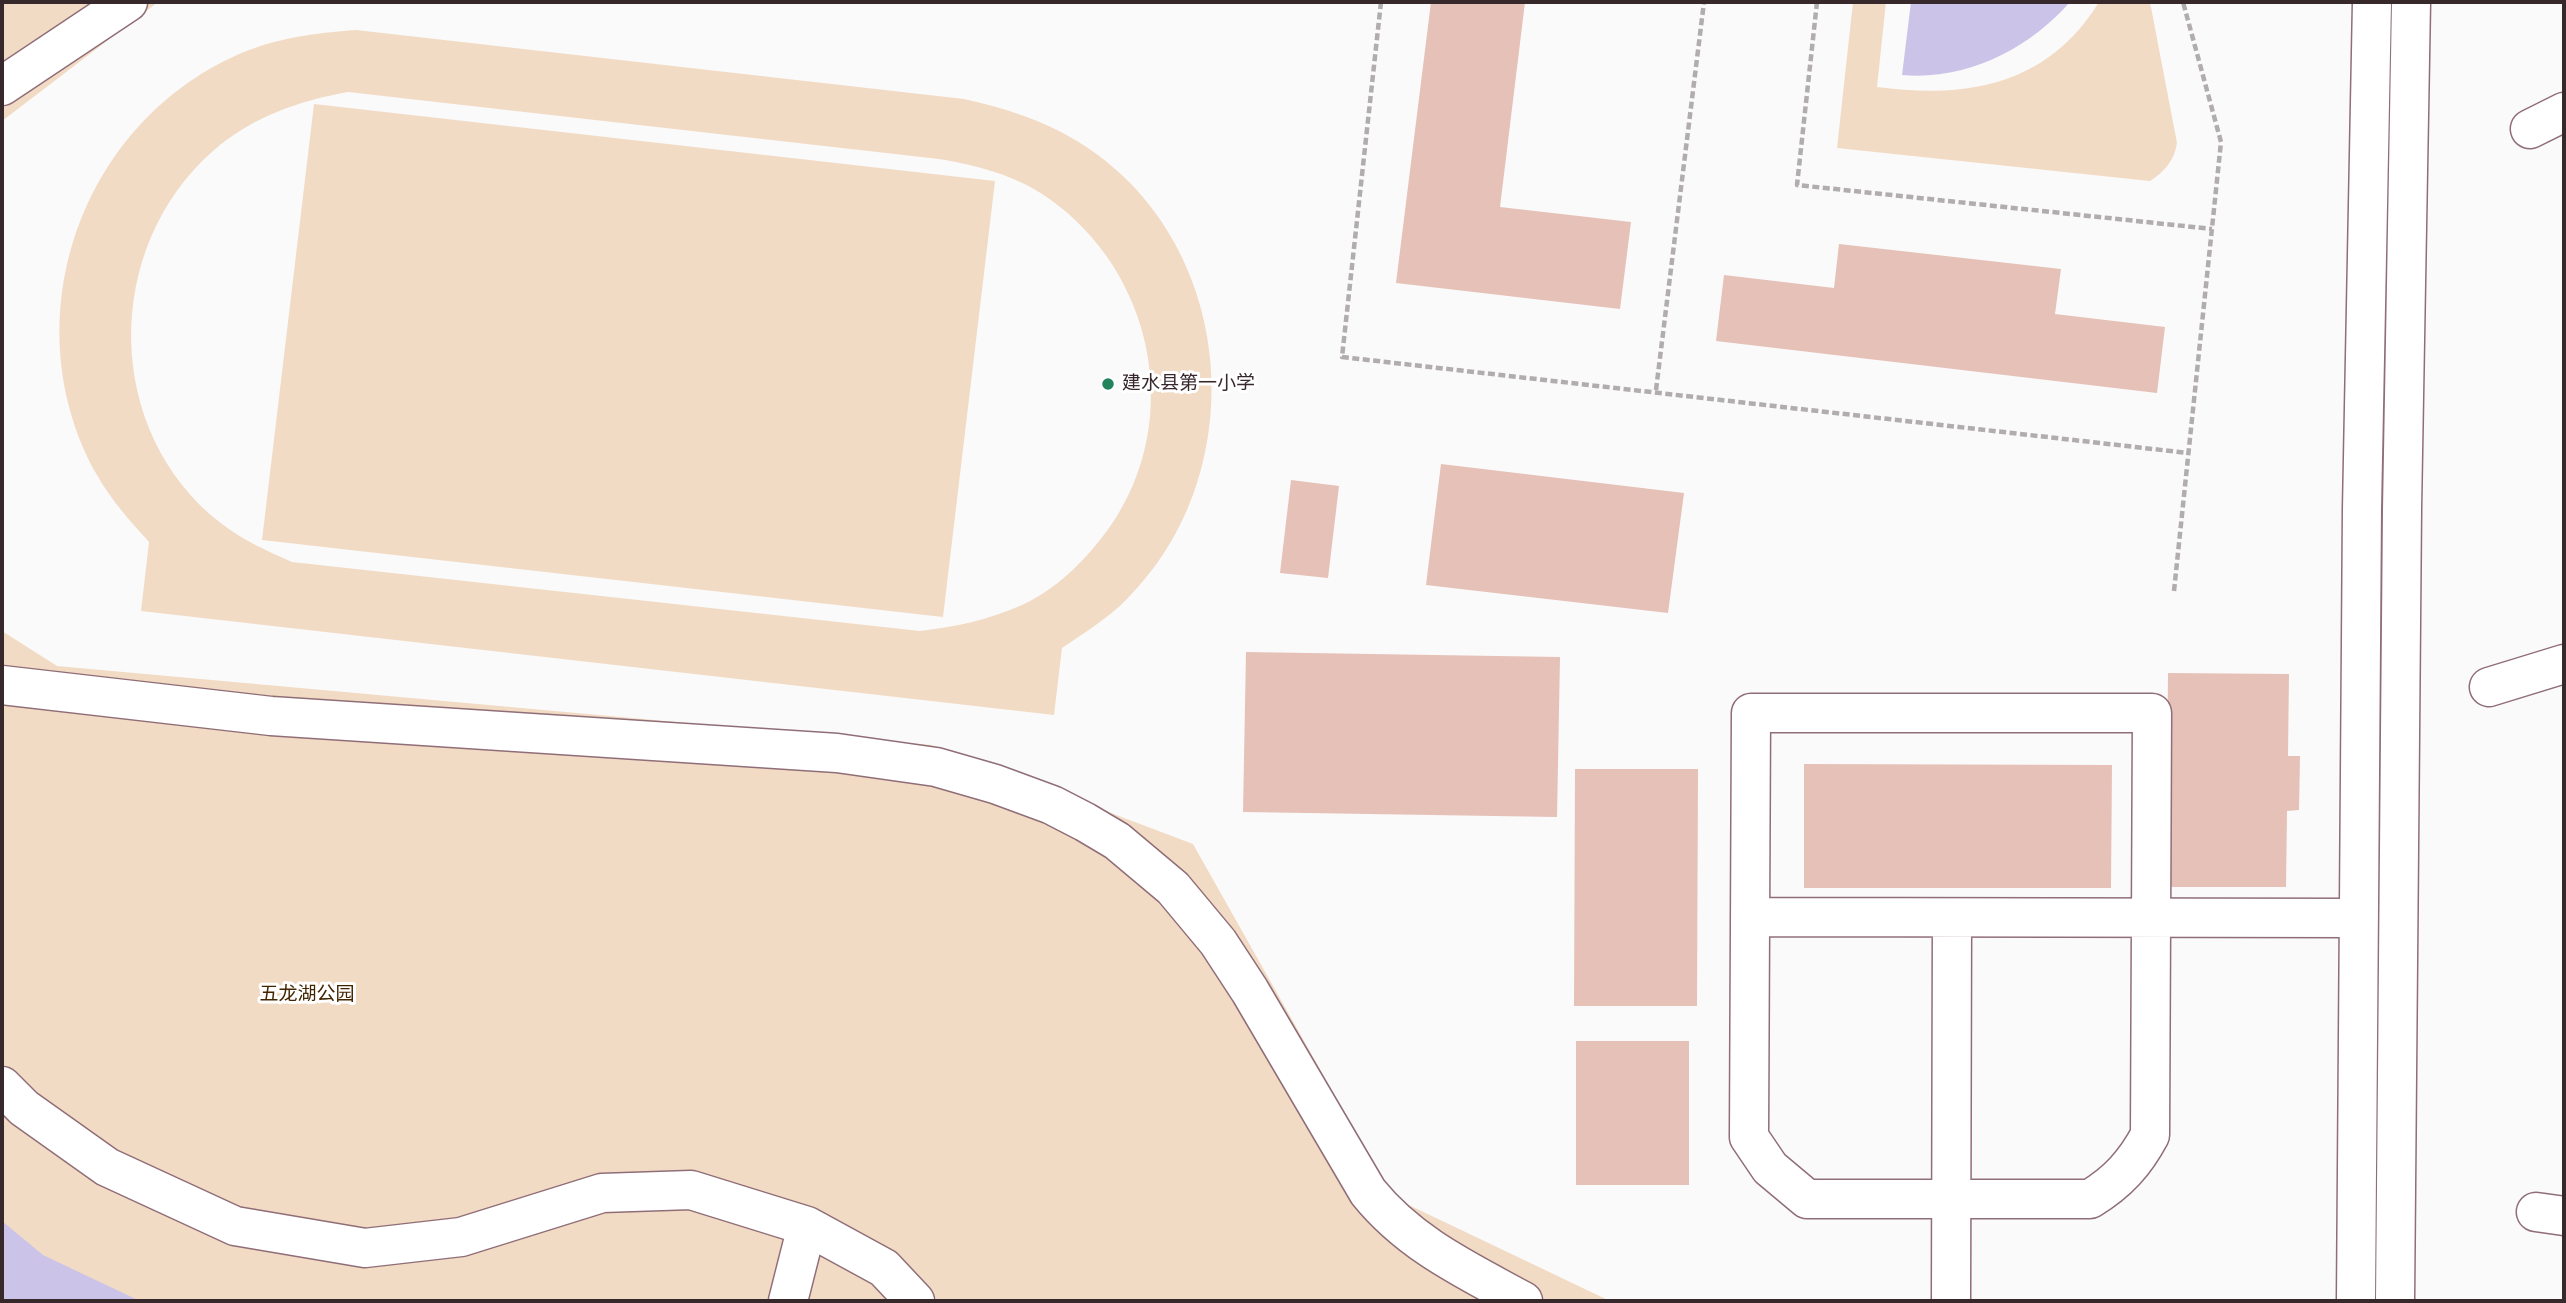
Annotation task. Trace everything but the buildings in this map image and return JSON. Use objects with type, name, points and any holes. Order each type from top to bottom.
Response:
[{"type":"street","points":[[2,86],[128,2]]},
{"type":"street","points":[[2356,1301],[2362,495],[2372,2]]},
{"type":"street","points":[[2395,1301],[2401,523],[2411,2]]},
{"type":"street","points":[[2530,129],[2564,112]]},
{"type":"street","points":[[2489,687],[2564,664]]},
{"type":"street","points":[[2,685],[271,716],[837,753],[936,767],[995,784],[1052,805],[1117,841],[1173,888],[1218,942],[1368,1192],[1387,1215],[1427,1249],[1523,1301]]},
{"type":"street","points":[[1751,713],[2152,713],[2151,918],[2150,1135],[2124,1174],[2090,1199],[1807,1199],[1758,1153],[1749,1137],[1751,713]]},
{"type":"street","points":[[1750,917],[2359,918]]},
{"type":"street","points":[[1951,1301],[1952,918]]},
{"type":"street","points":[[2,1086],[24,1108],[107,1167],[235,1226],[365,1248],[461,1237],[602,1194],[691,1190],[807,1226],[884,1268],[915,1301]]},
{"type":"street","points":[[788,1301],[807,1226]]},
{"type":"path","points":[[1381,2],[1342,357],[1656,390],[2188,453]]},
{"type":"path","points":[[1656,390],[1704,2]]},
{"type":"path","points":[[1817,2],[1797,185],[2212,229]]},
{"type":"path","points":[[2174,591],[2221,142],[2182,2]]},
{"type":"green space","points":[[2,2],[158,2],[2,121]]},
{"type":"green space","points":[[1853,2],[1886,2],[1877,87],[1943,90],[1974,87],[2003,80],[2030,69],[2056,52],[2079,30],[2099,2],[2150,2],[2177,143],[2174,155],[2164,169],[2150,181],[1837,148]]},
{"type":"green space","points":[[356,30],[964,99],[1022,115],[1050,126],[1077,141],[1130,183],[1170,236],[1197,295],[1210,359],[1210,424],[1196,488],[1168,548],[1126,600],[1103,620],[1062,648],[1054,715],[141,611],[149,542],[115,502],[97,475],[72,416],[61,355],[62,294],[76,235],[100,179],[136,129],[182,87],[251,49],[295,37]],"holes":[[[348,92],[939,159],[978,167],[1015,180],[1039,192],[1076,221],[1106,256],[1129,295],[1144,338],[1151,383],[1149,429],[1138,473],[1108,529],[1076,567],[1050,589],[1022,605],[984,619],[920,631],[292,562],[230,530],[183,486],[155,441],[138,392],[131,340],[136,288],[151,237],[177,191],[213,151],[228,139],[276,112],[311,100]]]},
{"type":"green space","points":[[314,104],[995,181],[943,617],[262,540]]},
{"type":"green space","name":"五龙湖公园","points":[[2,631],[57,666],[931,745],[1193,844],[1392,1197],[1610,1301],[2,1301]]},
{"type":"shaded area","points":[[1911,2],[2070,2],[2035,34],[1995,58],[1949,73],[1926,76],[1902,75]]},
{"type":"shaded area","points":[[2,1221],[43,1255],[140,1301],[2,1301]]},
{"type":"place","name":"建水县第一小学","points":[[1108,384]]}]
